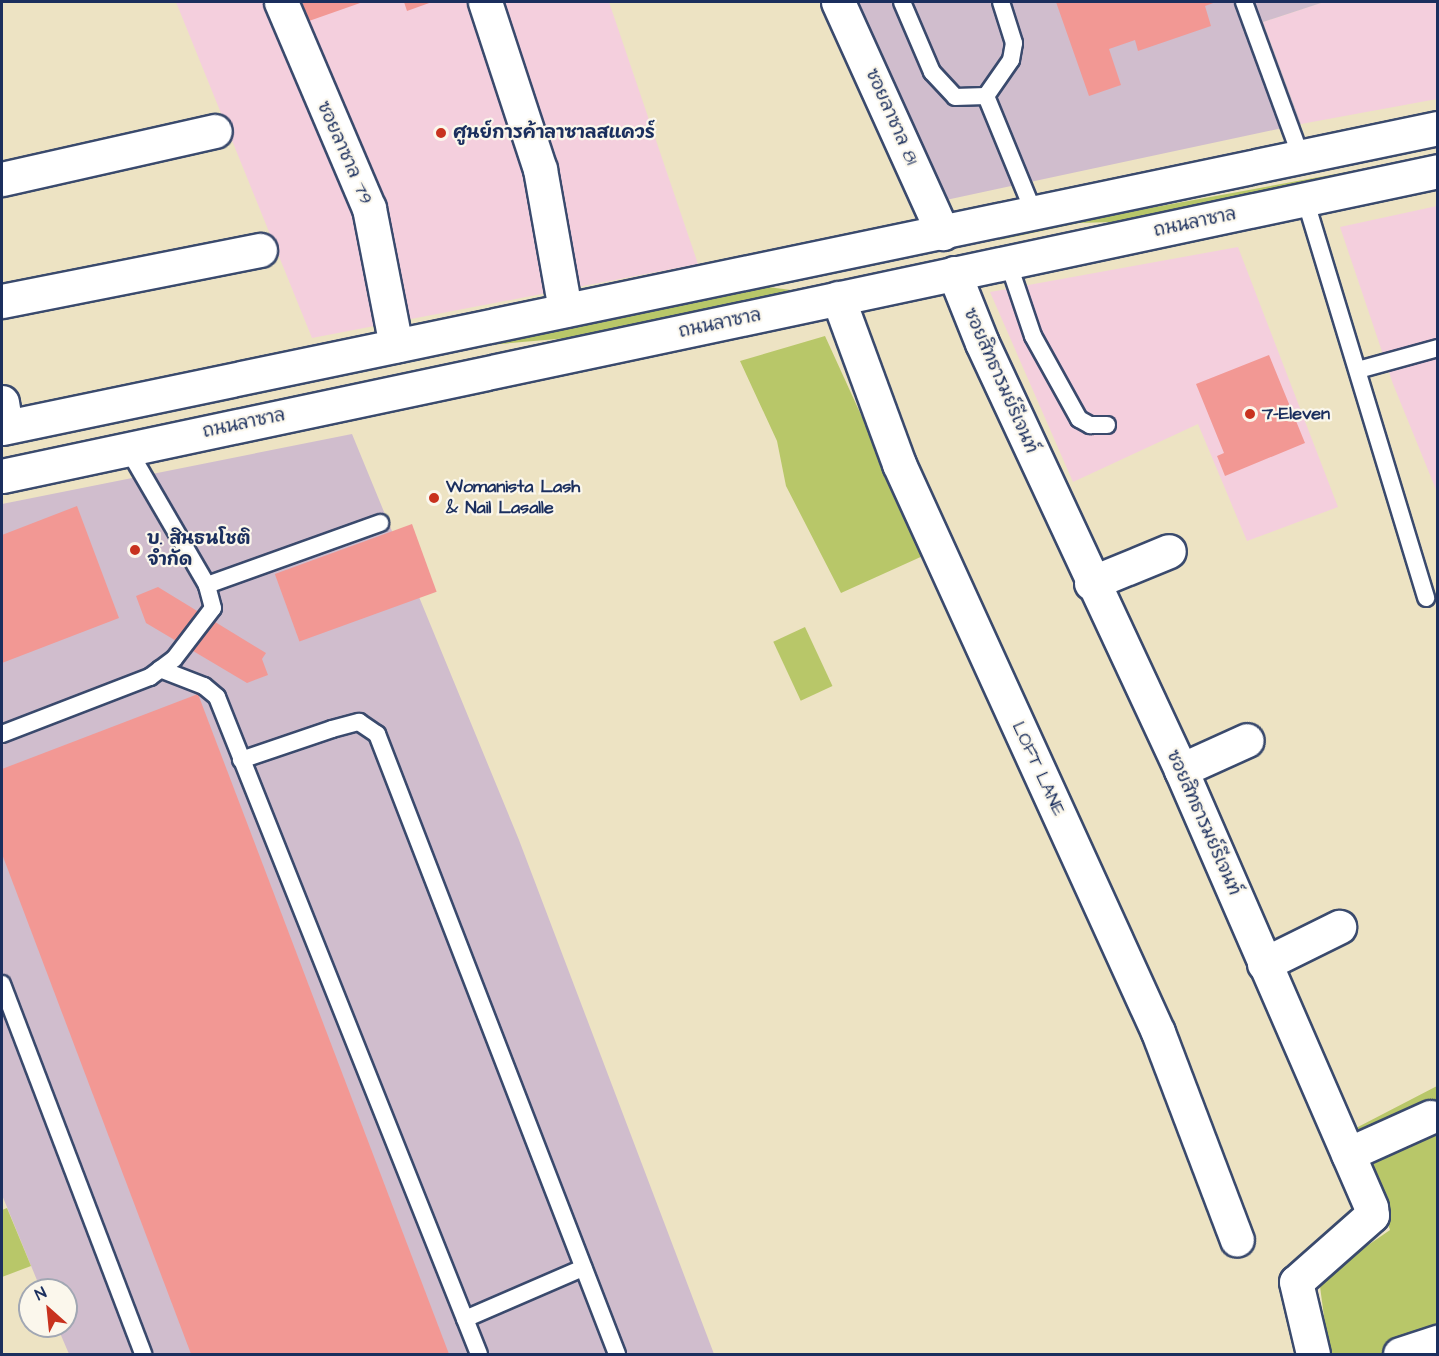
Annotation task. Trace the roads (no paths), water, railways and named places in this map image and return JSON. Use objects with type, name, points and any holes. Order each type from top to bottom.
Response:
[{"type":"street","name":"ซอยลาซาล 79","points":[[281,2],[369,208],[396,345]]},
{"type":"street","points":[[485,2],[540,169],[565,310]]},
{"type":"street","name":"ซอยลาซาล 81","points":[[838,2],[943,233],[954,273]]},
{"type":"street","points":[[3,425],[943,233],[1437,128]]},
{"type":"street","points":[[2,179],[215,131]]},
{"type":"street","points":[[1367,143],[1406,148],[1437,143]]},
{"type":"street","name":"ถนนลาซาล","points":[[2,476],[1437,171]]},
{"type":"street","points":[[981,225],[975,239],[976,248],[990,248],[1081,233],[1109,241]]},
{"type":"street","points":[[2,301],[260,250]]},
{"type":"street","points":[[780,266],[803,278],[918,255],[927,257],[929,263],[919,272],[881,289]]},
{"type":"street","name":"ซอยสิทธารมย์รีเจนท์","points":[[954,273],[981,343],[1091,583],[1181,770],[1348,1154],[1372,1215],[1296,1282],[1313,1354]]},
{"type":"street","name":"LOFT LANE","points":[[838,298],[899,464],[1158,1032],[1237,1240]]},
{"type":"street","points":[[178,390],[159,401],[150,412],[153,421],[169,423],[459,359],[570,355]]},
{"type":"street","points":[[3,425],[102,430],[110,440],[103,453],[81,459]]},
{"type":"street","points":[[1091,583],[1168,551]]},
{"type":"street","points":[[1181,770],[1247,740]]},
{"type":"street","points":[[1264,964],[1339,927]]},
{"type":"street","points":[[1348,1154],[1430,1117]]},
{"type":"street","points":[[1400,1354],[1437,1342]]},
{"type":"lane","points":[[902,2],[933,72],[955,97],[986,96]]},
{"type":"lane","points":[[986,96],[1011,60],[1014,43],[1001,2]]},
{"type":"lane","points":[[1244,2],[1301,157]]},
{"type":"lane","points":[[986,96],[1034,213]]},
{"type":"lane","points":[[1305,199],[1426,598]]},
{"type":"lane","points":[[1008,262],[1033,336],[1079,419],[1090,425],[1107,425]]},
{"type":"lane","points":[[1358,370],[1437,348]]},
{"type":"lane","points":[[2,734],[150,677],[174,659],[213,608],[207,585],[128,449]]},
{"type":"lane","points":[[207,585],[380,523]]},
{"type":"lane","points":[[160,669],[204,686],[217,697],[479,1354]]},
{"type":"lane","points":[[241,760],[359,722],[378,734],[617,1354]]},
{"type":"lane","points":[[2,984],[143,1354]]},
{"type":"lane","points":[[465,1319],[583,1268]]},
{"type":"place","name":"ศูนย์การค้าลาซาลสแควร์","points":[[441,133]]},
{"type":"place","name":"7-Eleven","points":[[1250,414]]},
{"type":"place","name":"Womanista Lash & Nail Lasalle","points":[[434,498]]},
{"type":"place","name":"บ. สินธนโชติ จำกัด","points":[[135,550]]}]
